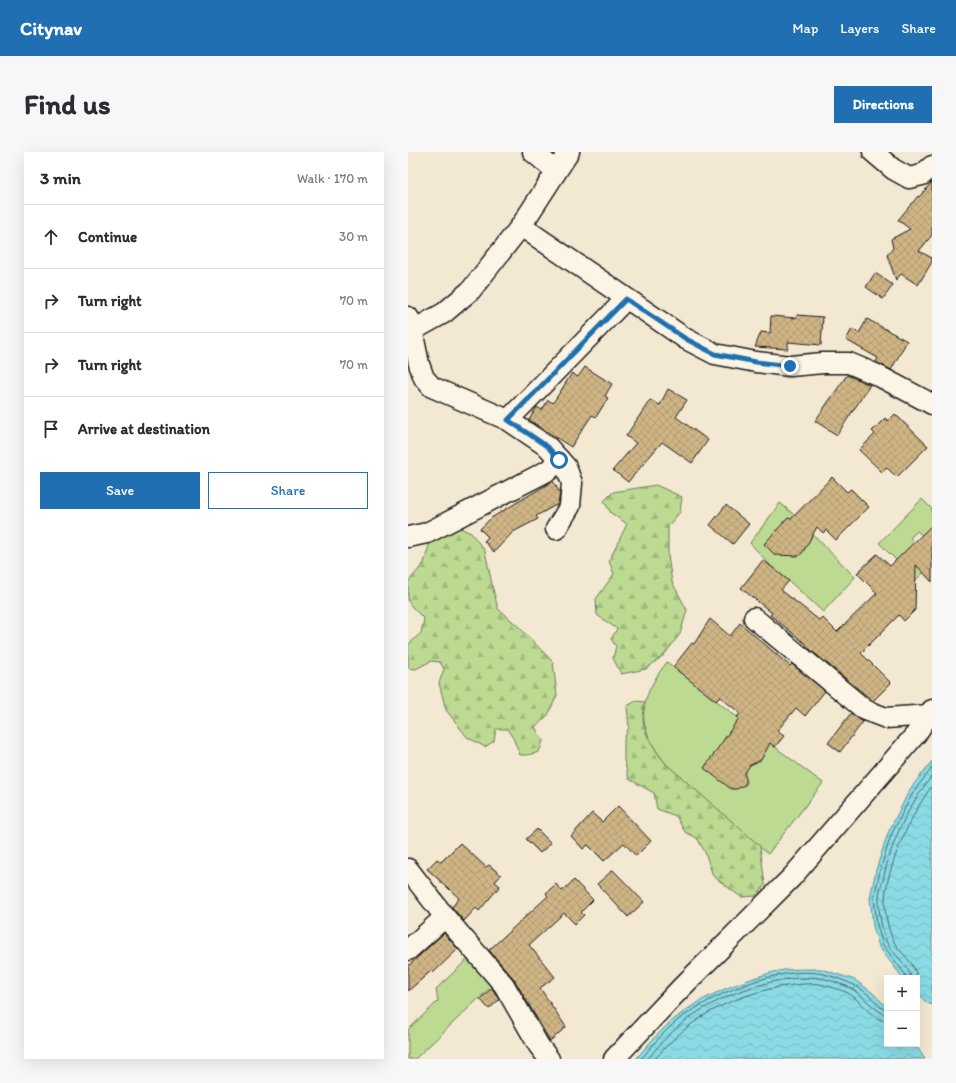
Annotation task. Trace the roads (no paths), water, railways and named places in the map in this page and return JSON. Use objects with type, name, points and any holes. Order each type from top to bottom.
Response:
[{"type":"street","points":[[533,152],[556,171]]},
{"type":"street","points":[[556,529],[570,506],[572,483],[566,467],[548,447],[508,420],[432,387],[424,378],[409,327],[444,313],[471,290],[521,226],[570,152]]},
{"type":"street","points":[[873,152],[893,169],[909,178],[922,174],[932,166]]},
{"type":"street","points":[[521,226],[686,339],[715,354],[756,362],[790,366],[823,363],[848,363],[875,374],[932,404]]},
{"type":"street","points":[[508,420],[626,299]]},
{"type":"street","points":[[408,537],[427,533],[549,470],[559,460]]},
{"type":"street","points":[[754,618],[865,710],[886,718],[930,712]]},
{"type":"street","points":[[614,1059],[681,988],[792,878],[916,734],[930,712]]},
{"type":"street","points":[[408,869],[445,917],[504,985],[549,1059]]},
{"type":"street","points":[[408,950],[445,917]]},
{"type":"water","points":[[932,761],[932,1005],[920,996],[920,975],[901,975],[879,947],[873,926],[870,898],[876,870],[888,833],[910,789]]},
{"type":"water","points":[[821,969],[855,980],[873,993],[884,1005],[884,1047],[917,1047],[925,1059],[636,1059],[659,1032],[696,1003],[748,980],[774,972]]}]
